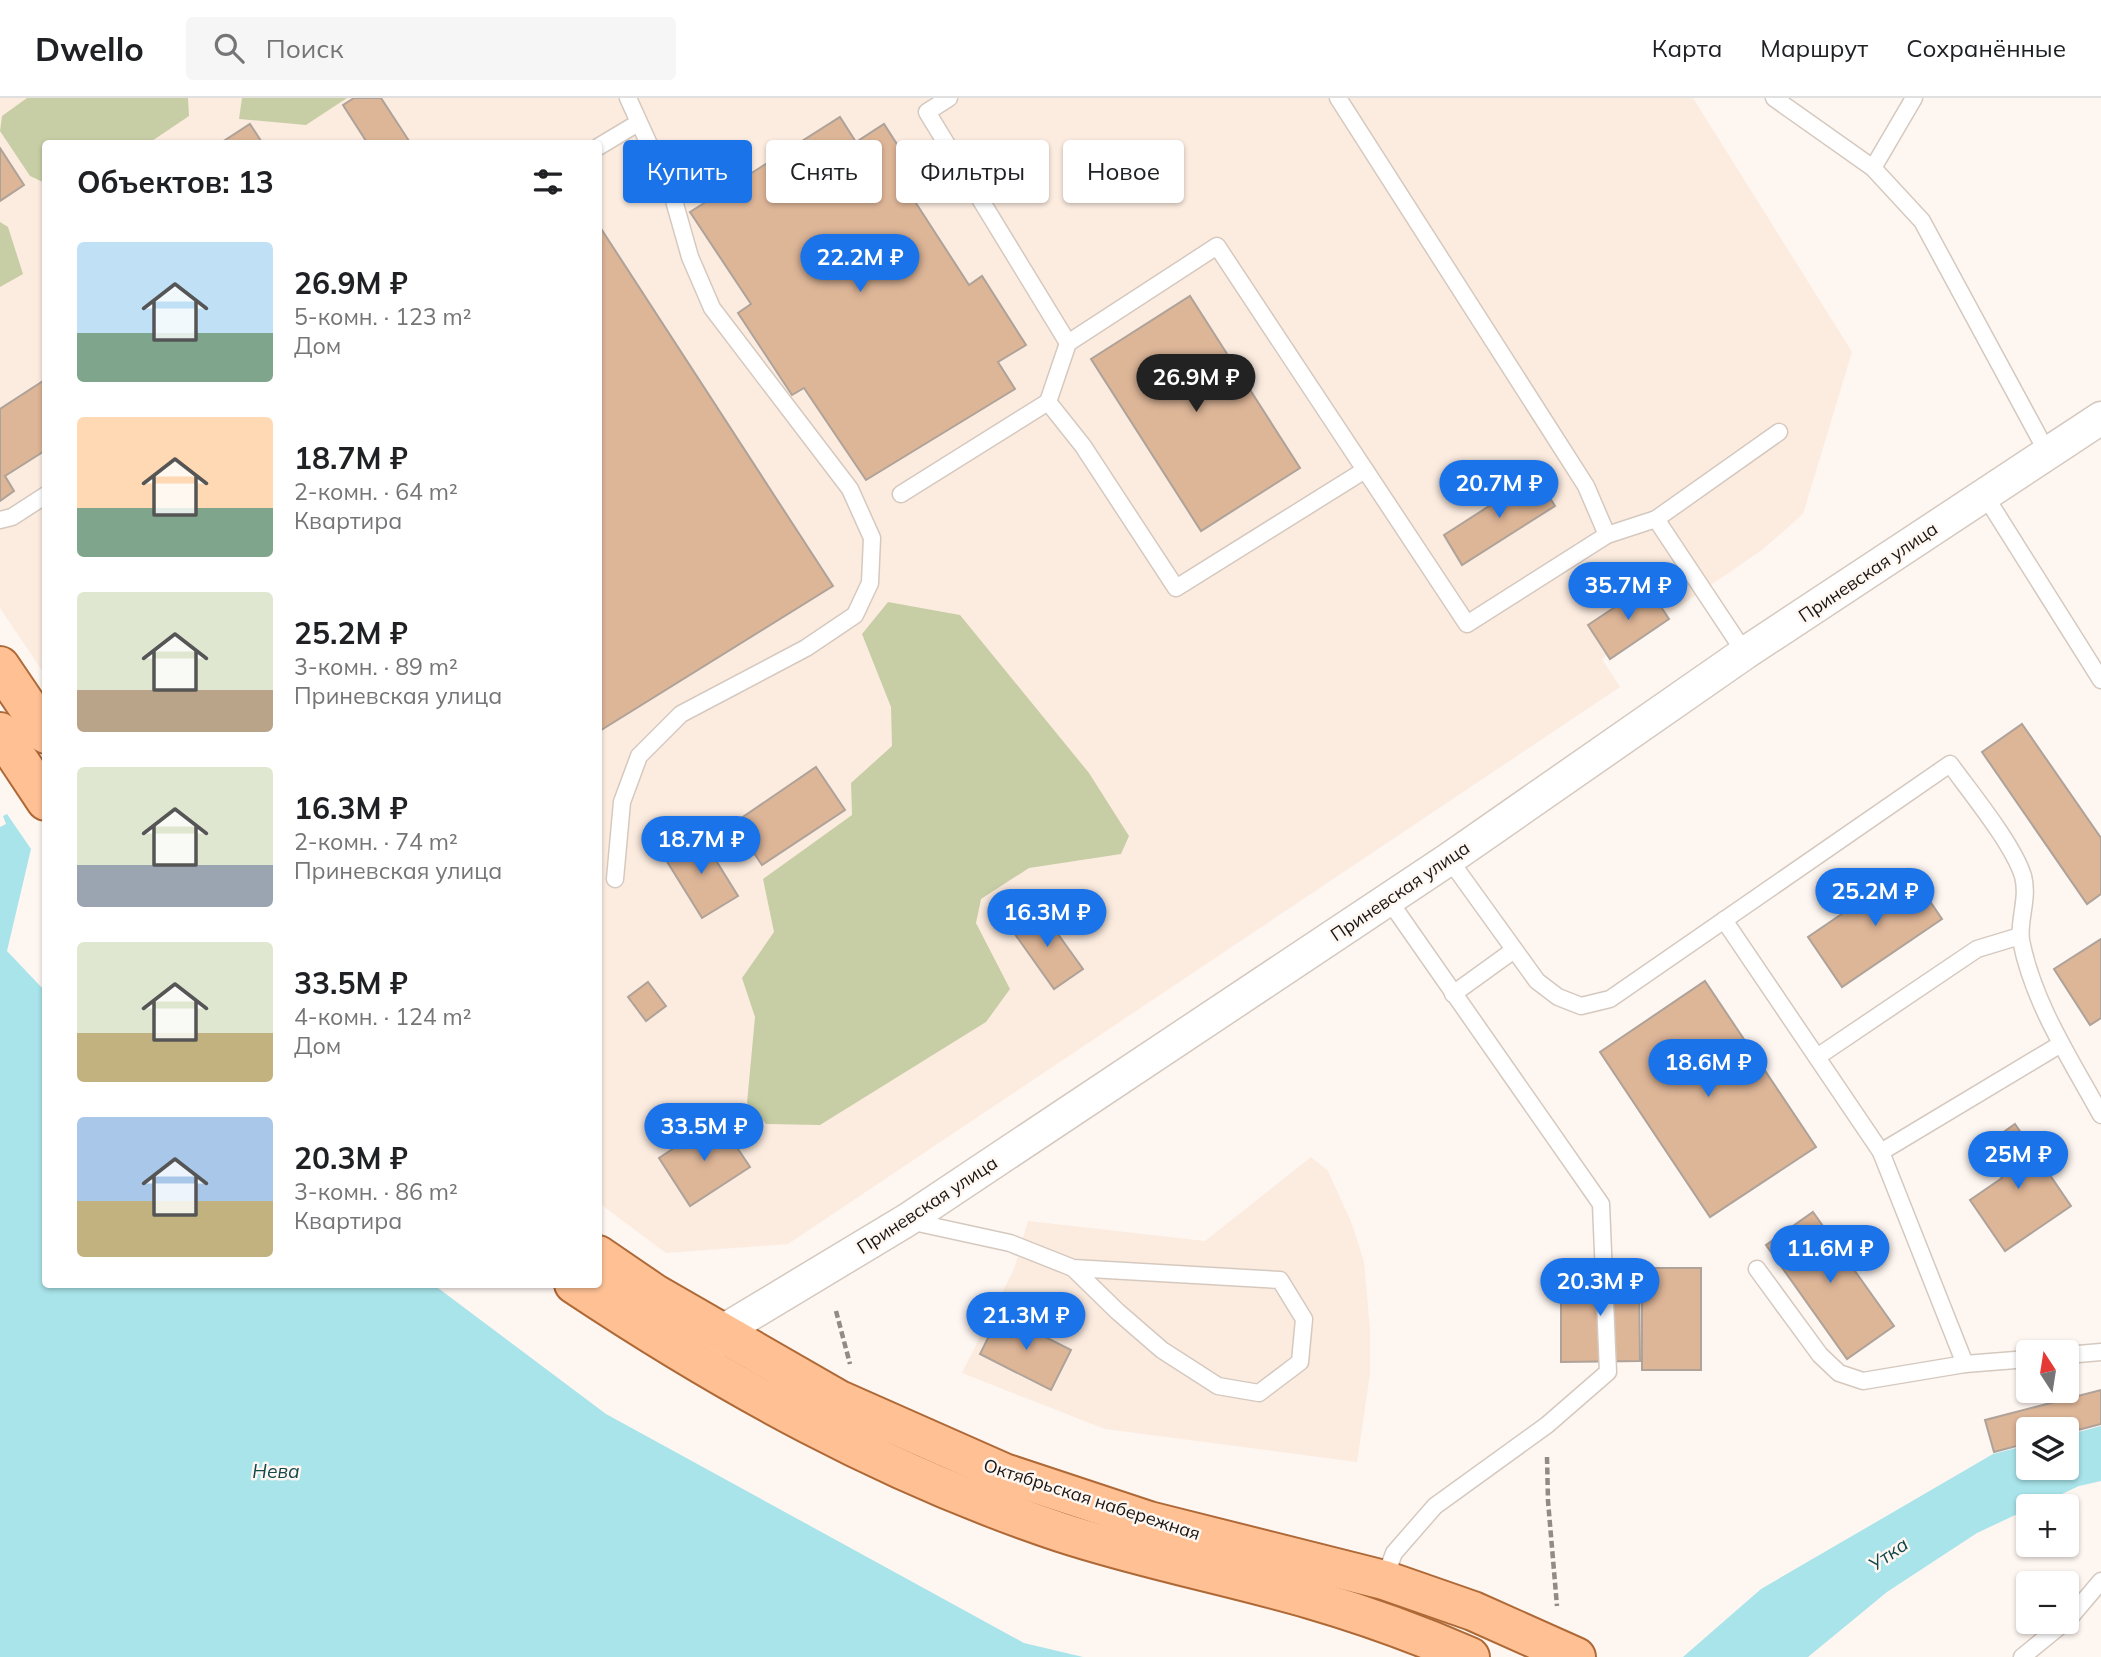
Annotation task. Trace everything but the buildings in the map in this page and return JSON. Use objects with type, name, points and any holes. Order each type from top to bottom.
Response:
[{"type":"main road","points":[[0,666],[42,728]]},
{"type":"main road","points":[[0,732],[42,795]]},
{"type":"main road","name":"Октябрьская набережная","points":[[602,1258],[655,1294],[839,1400],[1004,1473],[1149,1521],[1384,1580],[1473,1611],[1576,1657]]},
{"type":"main road","name":"Октябрьская набережная","points":[[580,1288],[700,1363],[820,1432],[944,1489],[1060,1532],[1171,1565],[1309,1599],[1390,1624],[1470,1657]]},
{"type":"street","name":"Приневская улица","points":[[700,1363],[722,1332],[907,1220],[1449,859],[1745,653],[2101,418]]},
{"type":"lane","points":[[615,879],[622,802],[639,756],[681,714],[806,648],[855,615],[870,583],[872,538],[850,489],[712,308],[690,257],[673,197],[628,98]]},
{"type":"lane","points":[[949,98],[927,112],[1068,342]]},
{"type":"lane","points":[[1338,98],[1586,486],[1607,535]]},
{"type":"lane","points":[[1774,98],[1872,168],[1922,221],[2047,453]]},
{"type":"lane","points":[[1872,168],[1914,98]]},
{"type":"lane","points":[[602,145],[638,123]]},
{"type":"lane","points":[[901,494],[1048,402],[1068,342],[1217,246],[1467,624],[1607,535],[1656,519],[1779,432]]},
{"type":"lane","points":[[1048,402],[1083,446],[1176,588],[1365,470]]},
{"type":"lane","points":[[1984,494],[2101,680]]},
{"type":"lane","points":[[0,520],[12,517],[42,498]]},
{"type":"lane","points":[[1656,519],[1745,653]]},
{"type":"lane","points":[[1449,859],[1537,981],[1558,998],[1581,1006],[1610,999],[1950,764],[2012,853],[2023,878],[2025,908],[2020,936],[2029,975],[2062,1044],[2101,1115]]},
{"type":"lane","points":[[1384,1580],[1394,1553],[1435,1506],[1548,1425],[1608,1372],[1601,1204],[1388,899]]},
{"type":"lane","points":[[1724,920],[1881,1152],[1965,1364]]},
{"type":"lane","points":[[1817,1057],[1977,949],[2020,936]]},
{"type":"lane","points":[[1453,994],[1514,950]]},
{"type":"lane","points":[[1881,1152],[2062,1044]]},
{"type":"lane","points":[[907,1220],[1010,1243],[1073,1268],[1280,1280],[1304,1319],[1300,1362],[1259,1394],[1218,1386],[1162,1350],[1073,1268]]},
{"type":"lane","points":[[1757,1269],[1820,1355],[1839,1373],[1863,1381],[1965,1364],[2016,1360]]},
{"type":"lane","points":[[2079,1354],[2101,1352]]},
{"type":"lane","points":[[2079,1607],[2101,1581]]},
{"type":"lane","points":[[2022,1657],[2051,1634]]},
{"type":"path","points":[[836,1311],[851,1367]]},
{"type":"path","points":[[1548,1425],[1548,1501],[1557,1606]]},
{"type":"shaded area","points":[[0,98],[1693,98],[1852,352],[1803,514],[1762,550],[1667,615],[1669,619],[1610,659],[1607,655],[1602,659],[1620,687],[788,1244],[666,1253],[602,1205],[602,140],[42,140],[42,671],[0,608]]},
{"type":"shaded area","points":[[1311,1157],[1328,1171],[1352,1224],[1364,1262],[1370,1329],[1370,1374],[1357,1462],[1105,1429],[962,1373],[1014,1269],[1028,1221],[1205,1241]]},
{"type":"green space","points":[[27,98],[188,98],[189,116],[153,140],[42,140],[42,182],[30,176],[0,131],[2,116]]},
{"type":"green space","points":[[242,98],[347,98],[306,125],[239,119]]},
{"type":"green space","points":[[0,222],[8,227],[23,274],[0,287]]},
{"type":"green space","points":[[888,602],[960,615],[1089,773],[1129,836],[1121,854],[1029,868],[981,899],[976,923],[1010,989],[986,1022],[820,1125],[766,1124],[747,1103],[755,1017],[742,978],[774,932],[763,879],[852,815],[851,783],[892,746],[891,707],[862,634]]},
{"type":"water","name":"Нева","points":[[7,814],[31,849],[7,951],[42,988],[42,1288],[438,1288],[606,1414],[1024,1643],[1083,1657],[0,1657],[0,827],[6,824],[3,816]]},
{"type":"water","name":"Утка","points":[[2101,1426],[2101,1481],[2079,1486],[2062,1494],[2016,1494],[2016,1515],[1977,1533],[1887,1592],[1808,1657],[1683,1657],[1761,1589],[1993,1454],[2016,1448],[2016,1480],[2079,1480],[2079,1432]]}]
